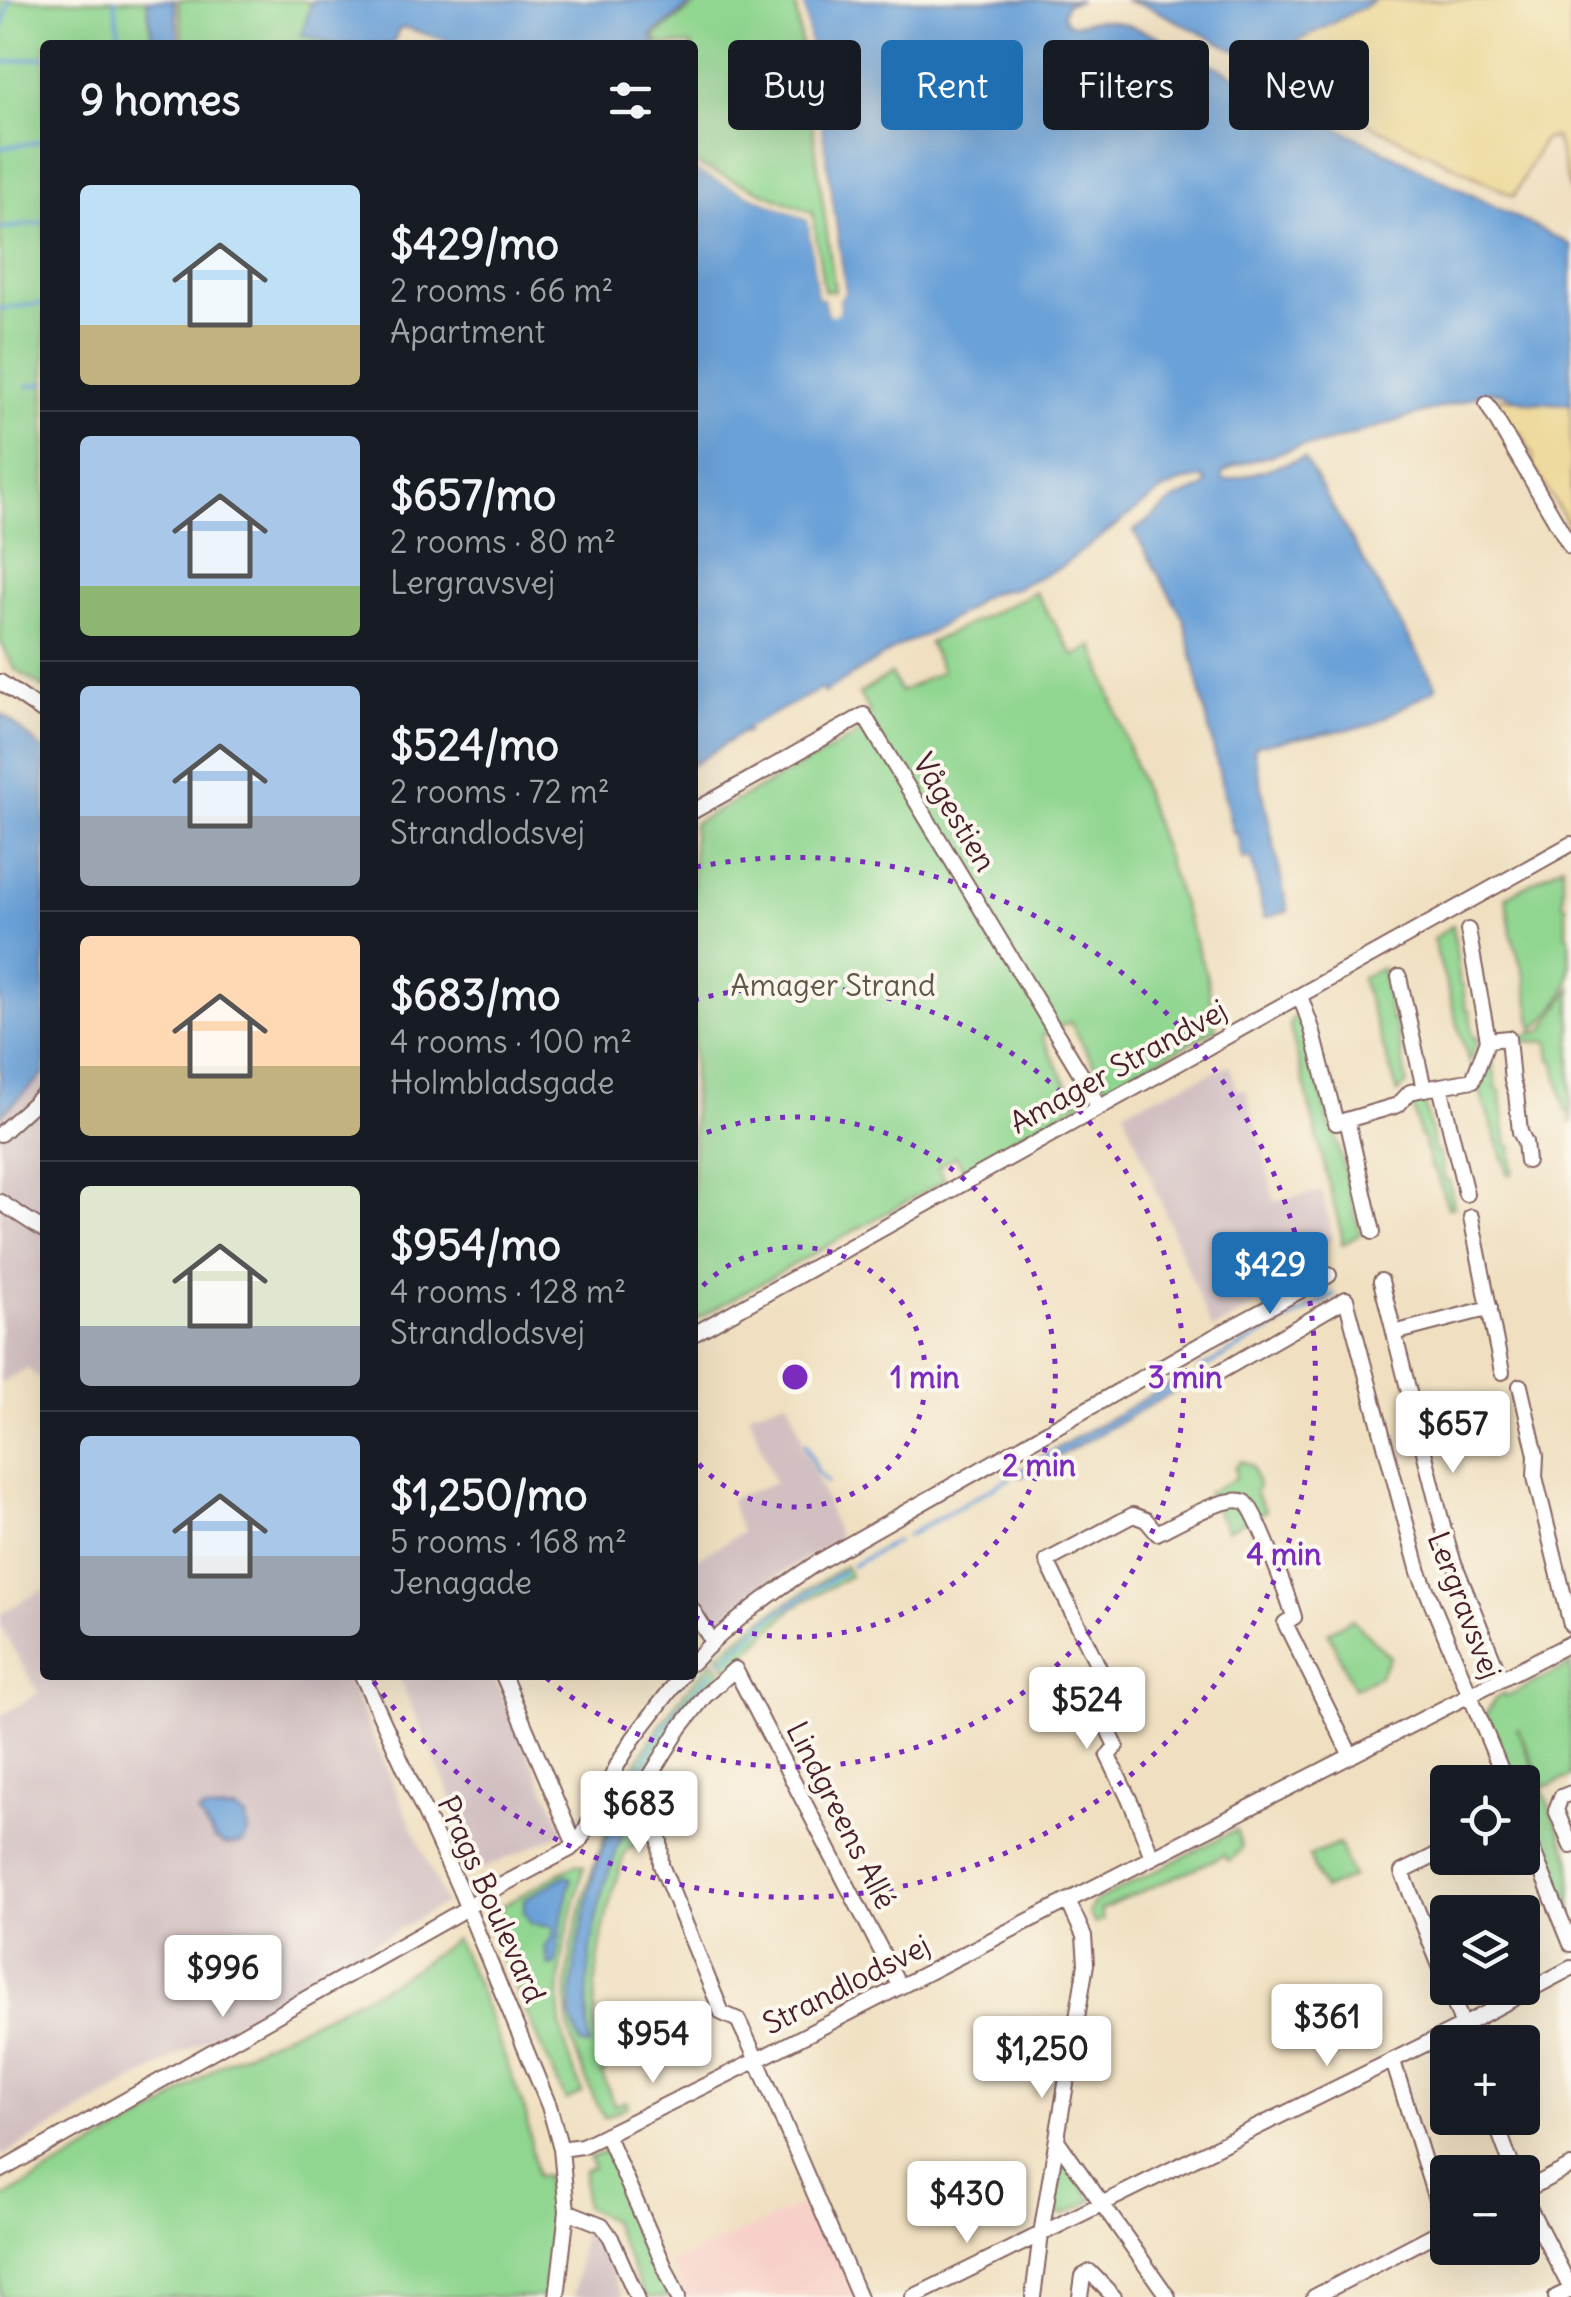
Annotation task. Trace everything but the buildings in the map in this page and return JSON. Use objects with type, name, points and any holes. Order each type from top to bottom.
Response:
[{"type":"street","points":[[1487,404],[1571,547]]},
{"type":"street","points":[[0,682],[40,710]]},
{"type":"street","name":"Vågestien","points":[[698,809],[864,714],[1098,1108]]},
{"type":"street","name":"Amager Strandvej","points":[[698,1332],[1571,844]]},
{"type":"street","points":[[1300,996],[1336,1123],[1398,1105],[1410,1092],[1473,1080],[1488,1040],[1468,930]]},
{"type":"street","points":[[1399,977],[1424,1089]]},
{"type":"street","points":[[1488,1040],[1508,1038],[1527,1161]]},
{"type":"street","points":[[1440,1086],[1466,1194]]},
{"type":"street","points":[[0,1134],[40,1098]]},
{"type":"street","points":[[1347,1120],[1373,1232]]},
{"type":"street","points":[[0,1202],[40,1228]]},
{"type":"street","points":[[1471,1218],[1502,1372]]},
{"type":"street","points":[[698,1656],[771,1593],[818,1562],[1329,1275]]},
{"type":"street","name":"Lergravsvej","points":[[1382,1282],[1449,1548],[1501,1679]]},
{"type":"street","name":"Lergravsvej","points":[[1216,1374],[1346,1299],[1410,1545],[1499,1765]]},
{"type":"street","points":[[1394,1333],[1490,1308]]},
{"type":"street","points":[[1520,1386],[1536,1455],[1535,1477],[1571,1625]]},
{"type":"street","points":[[1152,1857],[1108,1756],[1116,1746],[1084,1680],[1101,1672],[1047,1561],[1134,1515],[1146,1520],[1157,1533],[1216,1505],[1239,1501],[1250,1506],[1276,1562],[1294,1617],[1285,1624],[1351,1756]]},
{"type":"street","points":[[698,1619],[712,1641]]},
{"type":"street","name":"Strandlodsvej","points":[[561,2149],[582,2146],[757,2060],[1571,1643]]},
{"type":"street","name":"Lindgreens Allé","points":[[757,2060],[738,2020],[722,2013],[661,1865],[660,1841],[644,1800],[646,1783],[667,1746],[705,1696],[735,1669],[900,1987]]},
{"type":"street","name":"Prags Boulevard","points":[[364,1680],[467,1908],[549,2106],[561,2149],[567,2211],[557,2297]]},
{"type":"street","points":[[505,1680],[575,1845]]},
{"type":"street","points":[[0,2171],[575,1845],[633,1739],[678,1680]]},
{"type":"street","points":[[1571,1793],[1562,1797],[1556,1810],[1571,1846]]},
{"type":"street","points":[[1430,1858],[1402,1872],[1430,1942]]},
{"type":"street","points":[[1540,1868],[1571,1944]]},
{"type":"street","points":[[1033,2297],[1086,1964],[1084,1936],[1068,1901]]},
{"type":"street","points":[[1464,2025],[1571,1968]]},
{"type":"street","points":[[913,2297],[1430,2042]]},
{"type":"street","points":[[757,2060],[859,2297]]},
{"type":"street","points":[[1392,2061],[1430,2179]]},
{"type":"street","points":[[606,2134],[678,2297]]},
{"type":"street","points":[[1057,2140],[1168,2297]]},
{"type":"street","points":[[1540,2183],[1571,2166]]},
{"type":"street","points":[[567,2211],[602,2225],[637,2297]]},
{"type":"street","points":[[1540,2228],[1571,2289],[1556,2297]]},
{"type":"street","points":[[1314,2297],[1430,2236]]},
{"type":"street","points":[[1080,2297],[1083,2276],[1090,2272],[1114,2297]]},
{"type":"shaded area","points":[[1230,1065],[1237,1090],[1246,1090],[1274,1201],[1322,1191],[1333,1240],[1287,1265],[1294,1285],[1212,1330],[1124,1110]]},
{"type":"shaded area","points":[[40,1078],[40,1380],[27,1368],[0,1384],[0,1116]]},
{"type":"shaded area","points":[[788,1399],[839,1538],[762,1585],[715,1623],[698,1601],[698,1558],[741,1533],[730,1499],[774,1483],[749,1413]]},
{"type":"shaded area","points":[[40,1591],[40,1680],[348,1680],[445,1903],[0,2157],[0,1716],[39,1693],[0,1626],[0,1614]]},
{"type":"shaded area","points":[[400,1680],[494,1680],[565,1832],[483,1869]]},
{"type":"shaded area","points":[[811,2201],[854,2297],[686,2297],[671,2263]]},
{"type":"shaded area","points":[[590,2224],[623,2297],[574,2297],[583,2227]]},
{"type":"green space","points":[[0,0],[147,0],[152,40],[40,40],[40,686],[15,669],[0,641]]},
{"type":"green space","points":[[178,0],[311,3],[302,35],[318,40],[183,40]]},
{"type":"green space","points":[[702,0],[795,0],[800,40],[728,40],[728,130],[813,130],[835,291],[824,291],[812,213],[698,165],[698,40],[654,37]]},
{"type":"green space","name":"Amager Strand","points":[[1035,592],[1074,656],[1094,646],[1206,974],[1216,1029],[1107,1087],[1070,1022],[1042,1036],[1075,1100],[1087,1093],[1089,1098],[964,1169],[955,1156],[938,1167],[945,1180],[698,1318],[698,821],[854,737],[870,712],[859,694],[891,674],[900,692],[942,671],[929,643]]},
{"type":"green space","points":[[1563,865],[1569,979],[1554,1009],[1533,1029],[1506,897]]},
{"type":"green space","points":[[1453,925],[1460,985],[1466,1010],[1470,1011],[1473,1038],[1479,1038],[1469,1063],[1433,939]]},
{"type":"green space","points":[[1382,968],[1407,1084],[1398,1093],[1361,978]]},
{"type":"green space","points":[[1571,988],[1571,1124],[1549,1041],[1521,1043],[1521,1036],[1545,1028]]},
{"type":"green space","points":[[1302,1012],[1360,1234],[1342,1245],[1290,1027],[1291,1020]]},
{"type":"green space","points":[[1491,1053],[1507,1145],[1511,1146],[1513,1172],[1509,1175],[1478,1085]]},
{"type":"green space","points":[[1423,1096],[1435,1152],[1439,1152],[1445,1180],[1449,1180],[1454,1206],[1448,1207],[1420,1137],[1412,1102]]},
{"type":"green space","points":[[1241,1461],[1252,1466],[1258,1485],[1255,1493],[1266,1511],[1227,1530],[1207,1493],[1236,1478],[1235,1467]]},
{"type":"green space","points":[[845,1566],[850,1576],[794,1607],[728,1670],[718,1655],[765,1617]]},
{"type":"green space","points":[[1352,1619],[1390,1657],[1379,1676],[1354,1688],[1328,1632]]},
{"type":"green space","points":[[714,1660],[723,1675],[675,1726],[639,1780],[638,1803],[619,1795],[661,1723]]},
{"type":"green space","points":[[1571,1664],[1571,1777],[1545,1787],[1540,1765],[1535,1765],[1517,1727],[1533,1765],[1508,1765],[1486,1714],[1495,1699],[1504,1694],[1506,1697]]},
{"type":"green space","points":[[1540,1783],[1571,1859],[1571,1921],[1540,1844]]},
{"type":"green space","points":[[618,1800],[628,1805],[643,1841],[625,1853],[609,1904],[598,1962],[595,2021],[602,2074],[614,2105],[626,2101],[628,2106],[604,2118],[570,2032],[568,1976],[579,1914]]},
{"type":"green space","points":[[1236,1830],[1242,1848],[1230,1860],[1224,1855],[1100,1910],[1103,1920],[1095,1924],[1089,1913],[1093,1903]]},
{"type":"green space","points":[[1339,1844],[1352,1877],[1323,1890],[1309,1856]]},
{"type":"green space","points":[[576,1864],[584,1866],[565,1944],[559,2003],[564,2041],[582,2092],[566,2101],[489,1927],[502,1906]]},
{"type":"green space","points":[[455,1939],[477,1985],[526,2114],[536,2176],[546,2175],[551,2239],[545,2297],[0,2297],[0,2200],[161,2109],[219,2065],[370,1994]]},
{"type":"green space","points":[[606,2151],[670,2297],[645,2297],[611,2221],[584,2206],[584,2171],[593,2167],[589,2158]]},
{"type":"green space","points":[[1066,2164],[1093,2200],[1065,2215],[1057,2213],[1055,2207],[1061,2166]]},
{"type":"sand","points":[[1376,0],[1571,0],[1571,194],[1555,137],[1543,140],[1514,196],[1369,124],[1369,40],[1301,40]]},
{"type":"sand","points":[[1493,399],[1571,404],[1571,529],[1533,467],[1533,457],[1521,432],[1511,432]]},
{"type":"water","points":[[147,0],[174,0],[179,40],[152,40]]},
{"type":"water","points":[[312,0],[697,0],[651,36],[654,40],[445,40],[403,27],[395,40],[318,40],[302,35]]},
{"type":"water","points":[[803,0],[1081,0],[1066,4],[1063,15],[1067,23],[1105,20],[1164,40],[1043,40],[1043,130],[1209,130],[1209,63],[1229,73],[1229,130],[1343,130],[1571,245],[1571,404],[1530,402],[1488,391],[1332,441],[1234,466],[1222,474],[1227,481],[1304,458],[1436,685],[1371,725],[1257,745],[1254,751],[1288,911],[1264,918],[1251,858],[1242,859],[1237,833],[1233,833],[1184,620],[1134,531],[1175,499],[1205,487],[1204,478],[1181,482],[1160,492],[1061,567],[979,599],[824,693],[821,689],[746,728],[748,732],[698,762],[698,172],[808,220],[818,297],[824,298],[827,313],[840,309],[839,299],[845,292],[822,130],[861,130],[861,40],[809,40]]},
{"type":"water","points":[[1124,0],[1376,0],[1301,40],[1229,40],[1229,47],[1149,7]]},
{"type":"water","points":[[0,713],[40,747],[40,1078],[0,1116]]},
{"type":"water","points":[[1184,1376],[1189,1383],[1018,1476],[1019,1470]]},
{"type":"water","points":[[237,1810],[246,1818],[248,1833],[243,1843],[225,1845],[215,1839],[198,1814],[202,1811]]},
{"type":"water","points":[[617,1812],[625,1816],[624,1825],[596,1923],[588,1984],[590,2045],[586,2046],[581,2044],[570,2014],[575,1961],[594,1871]]},
{"type":"water","points":[[566,1875],[571,1878],[556,1963],[549,1966],[545,1946],[554,1927],[531,1924],[524,1911],[524,1900]]},
{"type":"pier","points":[[798,0],[803,0],[809,40],[804,40]]},
{"type":"pier","points":[[817,130],[822,130],[845,292],[839,299],[837,314],[827,313],[824,298],[818,297],[808,220],[698,172],[698,167],[812,216],[823,293],[828,295],[831,310],[839,291]]},
{"type":"waterway","points":[[0,36],[10,0]]},
{"type":"waterway","points":[[114,0],[120,40]]},
{"type":"waterway","points":[[0,63],[40,58]]},
{"type":"waterway","points":[[0,148],[40,142]]},
{"type":"waterway","points":[[0,229],[40,223]]},
{"type":"waterway","points":[[0,309],[40,304]]},
{"type":"waterway","points":[[27,386],[40,384]]},
{"type":"waterway","points":[[1200,1369],[1335,1295]]},
{"type":"waterway","points":[[806,1444],[818,1473],[827,1482]]},
{"type":"waterway","points":[[907,1536],[1010,1478]]},
{"type":"waterway","points":[[852,1566],[896,1541]]},
{"type":"waterway","points":[[723,1660],[773,1616],[843,1572]]},
{"type":"waterway","points":[[625,1794],[659,1735],[712,1672]]}]
